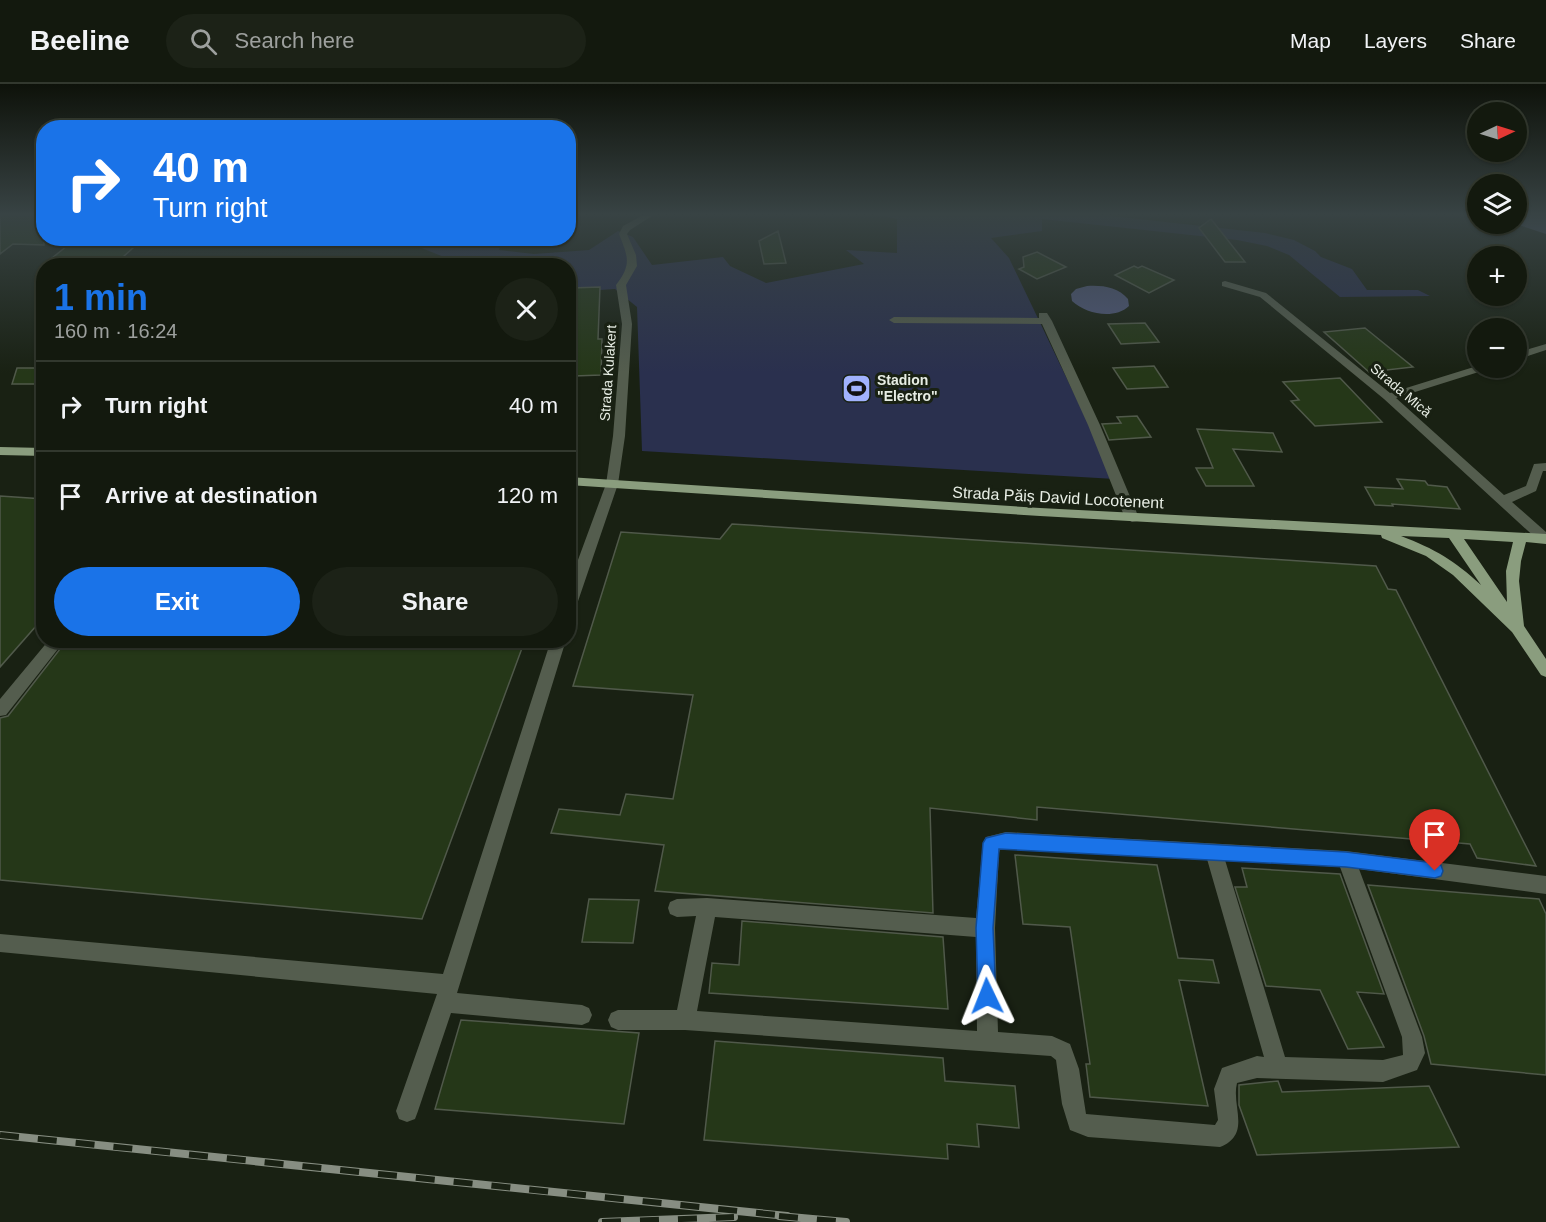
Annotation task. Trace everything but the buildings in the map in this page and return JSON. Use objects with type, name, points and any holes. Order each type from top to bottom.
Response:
[{"type":"main road","points":[[0,451],[36,452]]},
{"type":"main road","name":"Strada Păiș David Locotenent","points":[[576,482],[1131,518],[1546,539]]},
{"type":"main road","points":[[1376,531],[1431,554],[1449,566],[1519,630]]},
{"type":"main road","points":[[1454,535],[1546,671]]},
{"type":"main road","points":[[1519,630],[1511,580],[1512,560],[1521,539]]},
{"type":"street","name":"Strada Kulakert","points":[[612,484],[619,436],[627,324],[621,285],[630,274],[632,267]]},
{"type":"street","name":"Strada Mică","points":[[1225,284],[1263,295],[1388,397],[1546,539]]},
{"type":"street","points":[[894,320],[1045,318],[1094,425],[1131,518]]},
{"type":"street","points":[[1527,353],[1546,347]]},
{"type":"street","points":[[1388,397],[1467,372]]},
{"type":"street","points":[[1502,501],[1532,488],[1538,467],[1546,466]]},
{"type":"street","points":[[576,585],[597,520],[612,484]]},
{"type":"street","points":[[0,710],[51,648]]},
{"type":"street","points":[[407,1111],[447,993],[556,648]]},
{"type":"street","points":[[988,1042],[985,928],[992,843],[1006,840],[1214,854],[1346,859],[1546,885]]},
{"type":"street","points":[[1214,854],[1277,1067]]},
{"type":"street","points":[[618,1020],[685,1020],[1052,1046],[1063,1051],[1069,1063],[1074,1112],[1078,1122],[1088,1126],[1220,1136],[1229,1122],[1225,1089],[1229,1075],[1257,1067],[1383,1071],[1410,1063],[1415,1053],[1412,1037],[1346,859]]},
{"type":"street","points":[[677,908],[707,907],[985,928]]},
{"type":"street","points":[[685,1020],[707,907]]},
{"type":"street","points":[[0,943],[447,993],[582,1015]]},
{"type":"shaded area","name":"Stadion \"Electro\"","points":[[576,267],[732,267],[766,283],[848,267],[1013,267],[1115,479],[642,451],[637,307],[615,289],[576,292]]},
{"type":"shaded area","name":"Stadion \"Electro\"","points":[[1304,267],[1347,267],[1352,269],[1367,290],[1418,290],[1430,296],[1340,297]]},
{"type":"shaded area","points":[[1087,286],[1115,289],[1128,299],[1129,306],[1116,313],[1100,314],[1078,306],[1072,301],[1071,294],[1076,289]]},
{"type":"railway","points":[[0,1135],[787,1216]]},
{"type":"railway","points":[[779,1216],[846,1222]]},
{"type":"railway","points":[[602,1222],[734,1217]]},
{"type":"place","name":"Stadion \"Electro\"","points":[[856,388]]},
{"type":"route","points":[[987,996],[985,928],[992,843],[1006,840],[1214,854],[1346,859],[1435,871]]}]
